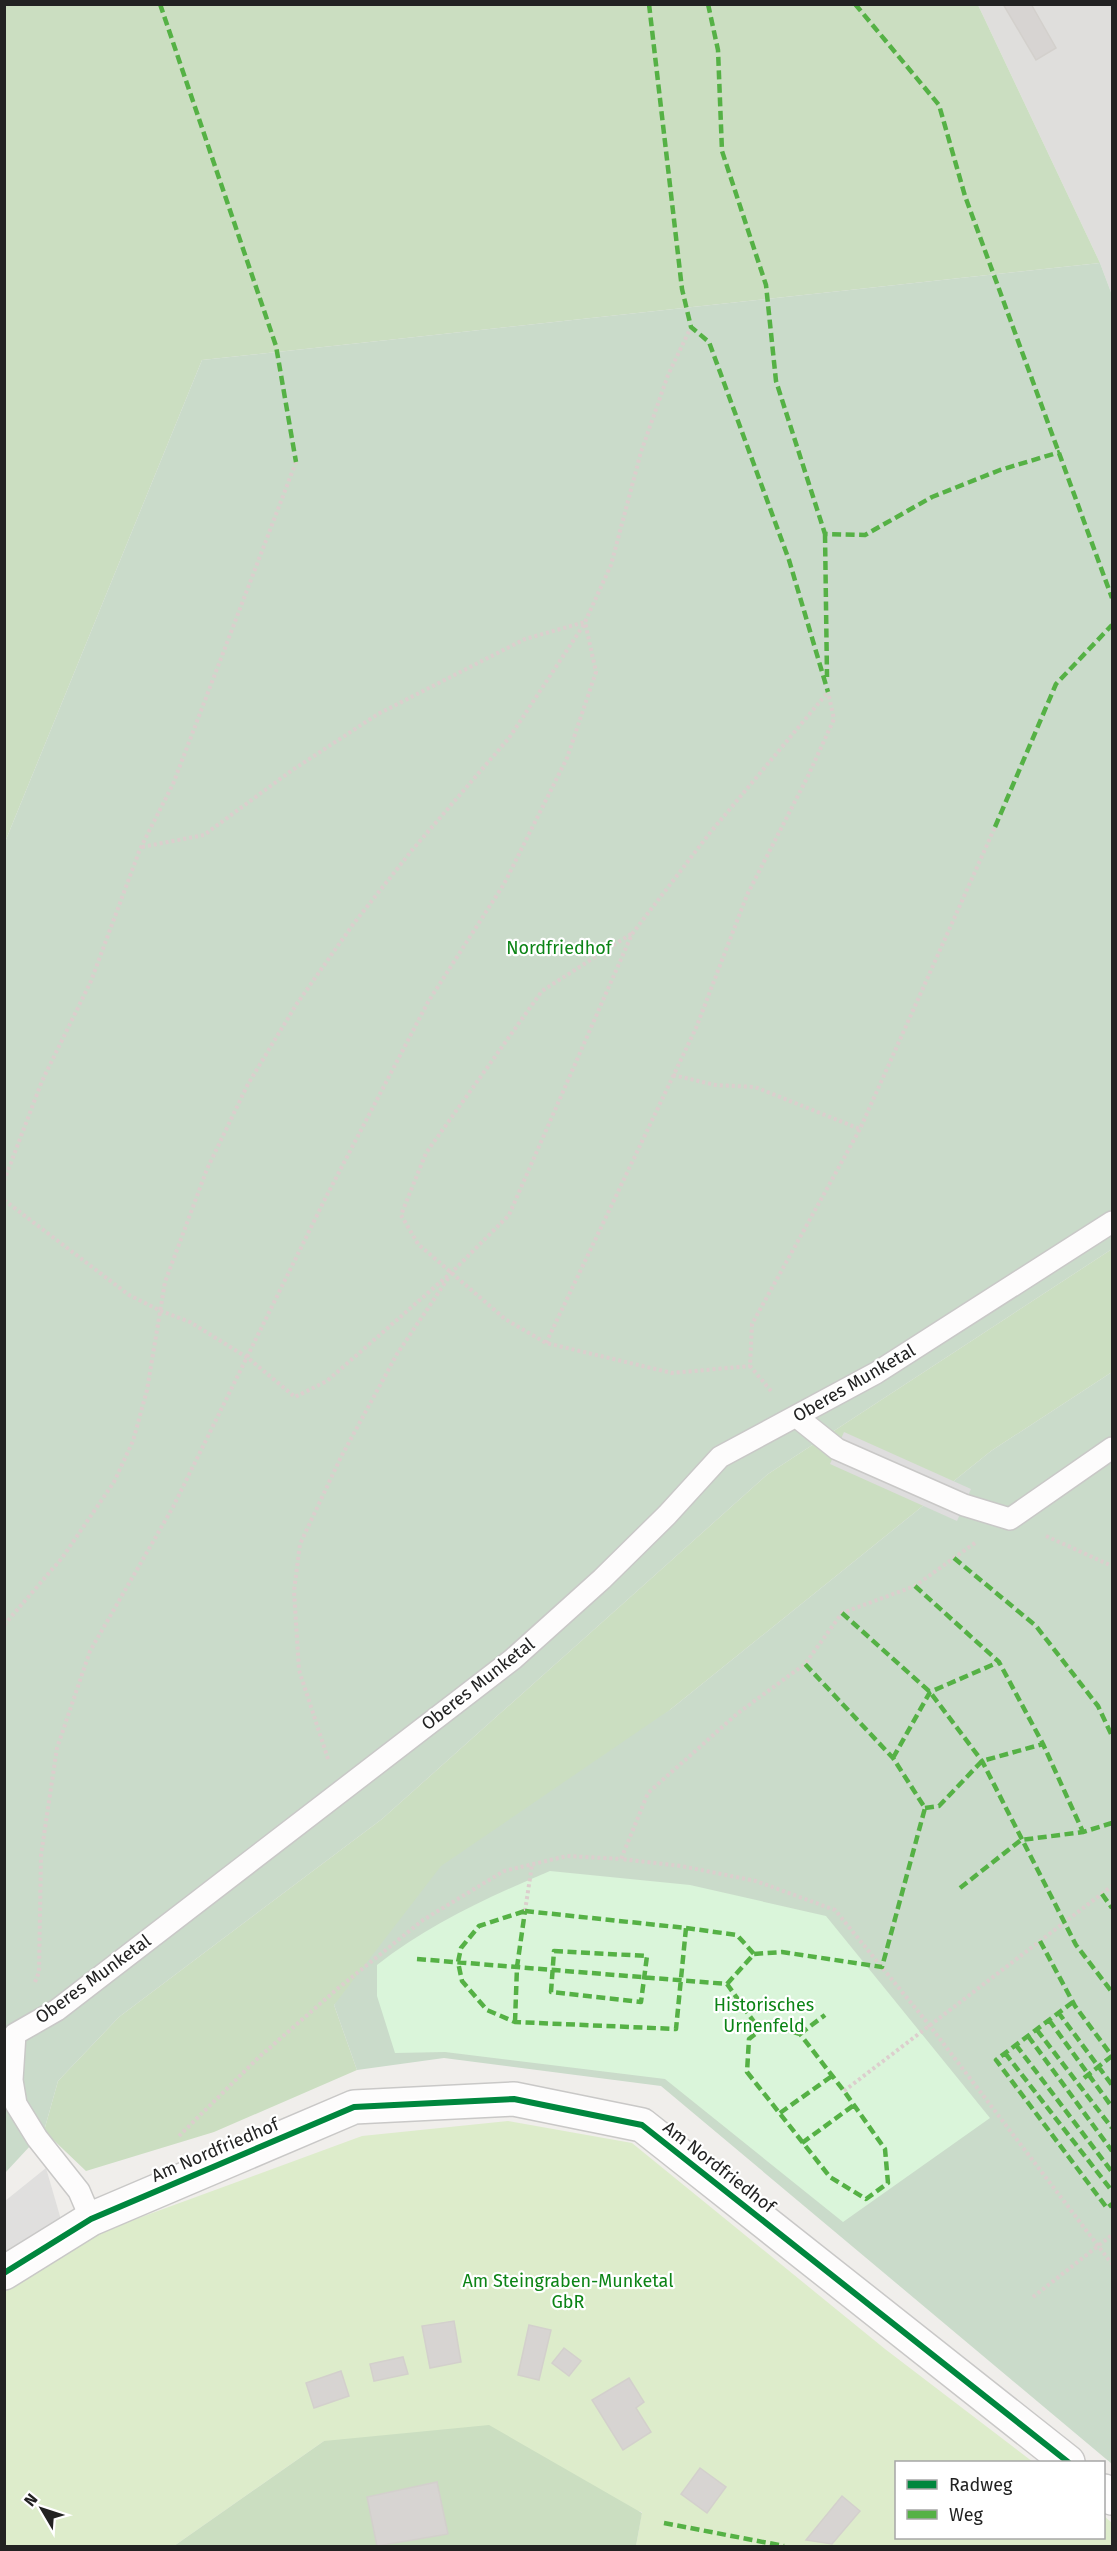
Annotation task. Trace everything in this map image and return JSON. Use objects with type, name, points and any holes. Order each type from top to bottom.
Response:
[{"type":"street","name":"Am Nordfriedhof","points":[[103,2214],[354,2108],[514,2099],[642,2125],[1065,2461]]},
{"type":"street","points":[[4,2273],[103,2214]]},
{"type":"lane","name":"Oberes Munketal","points":[[103,2214],[79,2191],[37,2138],[16,2104],[12,2080],[15,2034],[57,2010],[513,1659],[602,1579],[667,1515],[720,1457],[876,1373],[1113,1222]]},
{"type":"lane","points":[[797,1417],[837,1449],[964,1505],[1010,1519],[1113,1448]]},
{"type":"path","points":[[4,1625],[62,1558],[114,1482],[133,1441],[147,1390],[165,1282],[207,1170],[248,1084],[296,1005],[354,922],[413,849],[509,738],[585,622],[611,565],[641,452],[668,375],[691,327]]},
{"type":"path","points":[[4,1181],[42,1081],[91,981],[142,847],[173,784],[296,462]]},
{"type":"path","points":[[142,847],[204,835],[291,771],[378,714],[525,639],[585,622]]},
{"type":"path","points":[[15,2034],[39,1972],[41,1856],[57,1748],[90,1651],[173,1507],[249,1358],[326,1197],[428,1002],[504,884],[567,758],[596,672],[585,622]]},
{"type":"path","points":[[4,1200],[129,1295],[190,1322],[249,1358],[295,1397],[327,1381],[453,1271],[509,1215],[632,934],[710,834],[828,692],[834,719],[747,895],[696,1028],[546,1343]]},
{"type":"path","points":[[797,1417],[750,1366],[752,1324],[860,1129],[995,827]]},
{"type":"path","points":[[632,934],[542,991],[426,1153],[401,1215],[418,1244],[453,1271],[505,1320],[546,1343],[672,1373],[750,1366]]},
{"type":"path","points":[[673,1075],[715,1085],[755,1088],[860,1129]]},
{"type":"path","points":[[347,1786],[326,1757],[299,1670],[294,1592],[300,1544],[341,1457],[397,1354],[453,1271]]},
{"type":"path","points":[[621,1858],[648,1793],[738,1713],[805,1664],[842,1613],[915,1586],[1010,1519],[1113,1566]]},
{"type":"path","points":[[171,2143],[266,2051],[336,1990],[423,1920],[504,1871],[567,1856],[621,1858],[681,1866],[756,1881],[835,1910],[930,2026],[1113,2264]]},
{"type":"path","points":[[525,1911],[532,1865]]},
{"type":"path","points":[[844,2091],[1113,1886]]},
{"type":"path","points":[[1033,2297],[1113,2235]]},
{"type":"shaded area","points":[[978,5],[1112,5],[1112,295],[1100,263]]},
{"type":"shaded area","points":[[46,2168],[64,2230],[5,2266],[5,2201]]},
{"type":"green space","points":[[5,5],[978,5],[1100,263],[202,360],[5,842]]},
{"type":"green space","name":"Nordfriedhof","points":[[1100,263],[1112,295],[1112,1249],[768,1474],[382,1819],[119,2017],[58,2081],[44,2131],[5,2173],[5,842],[202,360]]},
{"type":"green space","points":[[1112,1249],[1112,1372],[991,1451],[671,1709],[334,2005],[357,2070],[214,2132],[86,2171],[44,2131],[58,2081],[119,2017],[382,1819],[768,1474]]},
{"type":"green space","points":[[1112,1372],[1112,2464],[661,2086],[444,2058],[357,2070],[334,2005],[441,1866],[671,1709],[991,1451]]},
{"type":"green space","name":"Historisches Urnenfeld","points":[[550,1871],[690,1885],[826,1916],[990,2118],[843,2222],[665,2079],[445,2052],[395,2053],[377,1996],[377,1965],[417,1937],[460,1912]]},
{"type":"green space","name":"Am Steingraben-Munketal GbR","points":[[508,2121],[632,2143],[885,2349],[1032,2461],[895,2461],[895,2539],[1105,2539],[1105,2517],[1112,2523],[1112,2546],[636,2546],[642,2512],[324,2441],[174,2546],[5,2546],[5,2292],[84,2238],[362,2136]]},
{"type":"green space","points":[[489,2425],[642,2513],[636,2546],[174,2546],[324,2441]]},
{"type":"pier","points":[[844,1432],[971,1489],[957,1521],[830,1464]]},
{"type":"building","points":[[1003,4],[1031,4],[1056,48],[1036,60]]},
{"type":"building","points":[[454,2321],[461,2362],[430,2368],[422,2326]]},
{"type":"building","points":[[529,2325],[551,2330],[539,2380],[518,2375]]},
{"type":"building","points":[[564,2348],[581,2361],[569,2376],[552,2363]]},
{"type":"building","points":[[403,2357],[408,2374],[374,2381],[370,2364]]},
{"type":"building","points":[[341,2371],[349,2396],[314,2408],[306,2383]]},
{"type":"building","points":[[629,2378],[644,2402],[636,2408],[651,2432],[623,2450],[592,2400]]},
{"type":"building","points":[[700,2468],[726,2487],[707,2513],[681,2494]]},
{"type":"building","points":[[437,2482],[448,2534],[377,2546],[367,2497]]},
{"type":"building","points":[[842,2496],[860,2511],[832,2544],[806,2540]]},
{"type":"marked path","points":[[160,4],[276,346],[296,462]]},
{"type":"marked path","points":[[649,4],[682,289],[691,327],[709,342],[789,560],[828,692]]},
{"type":"marked path","points":[[708,4],[718,50],[722,151],[766,285],[776,381],[825,534],[865,535],[932,497],[1000,470],[1060,452]]},
{"type":"marked path","points":[[855,4],[939,105],[965,196],[1112,598]]},
{"type":"marked path","points":[[825,534],[827,677]]},
{"type":"marked path","points":[[995,827],[1056,684],[1112,625]]},
{"type":"marked path","points":[[954,1558],[1036,1626],[1098,1706],[1112,1736]]},
{"type":"marked path","points":[[915,1586],[999,1662],[1043,1744],[1083,1832]]},
{"type":"marked path","points":[[842,1613],[930,1692],[982,1761],[1076,1945],[1112,1992]]},
{"type":"marked path","points":[[893,1758],[930,1692],[999,1662]]},
{"type":"marked path","points":[[727,1984],[754,1954],[782,1952],[882,1967],[925,1808],[893,1758],[805,1664]]},
{"type":"marked path","points":[[925,1808],[939,1806],[982,1761],[1043,1744]]},
{"type":"marked path","points":[[960,1888],[1021,1840],[1083,1832],[1112,1823]]},
{"type":"marked path","points":[[1102,1894],[1112,1908]]},
{"type":"marked path","points":[[525,1911],[686,1928],[676,2029],[515,2022],[487,2010],[462,1981],[458,1962],[461,1948],[479,1926],[525,1911]]},
{"type":"marked path","points":[[515,2022],[517,1967],[525,1911]]},
{"type":"marked path","points":[[686,1928],[737,1935],[754,1954]]},
{"type":"marked path","points":[[1040,1941],[1075,2006],[1112,2056]]},
{"type":"marked path","points":[[554,1951],[647,1956],[641,2002],[551,1992],[554,1951]]},
{"type":"marked path","points":[[417,1959],[727,1984],[759,2029]]},
{"type":"marked path","points":[[1073,2002],[996,2060],[1107,2208],[1112,2204]]},
{"type":"marked path","points":[[1058,2012],[1112,2085]]},
{"type":"marked path","points":[[800,2034],[825,2015]]},
{"type":"marked path","points":[[1049,2020],[1112,2107]]},
{"type":"marked path","points":[[768,2024],[800,2034],[885,2149],[888,2183],[866,2199],[830,2177],[747,2072],[749,2039],[768,2024]]},
{"type":"marked path","points":[[1037,2030],[1112,2128]]},
{"type":"marked path","points":[[1028,2036],[1112,2151]]},
{"type":"marked path","points":[[1016,2045],[1112,2172]]},
{"type":"marked path","points":[[1005,2053],[1112,2191]]},
{"type":"marked path","points":[[1084,2078],[1112,2056]]},
{"type":"marked path","points":[[780,2113],[832,2076]]},
{"type":"marked path","points":[[802,2143],[854,2105]]},
{"type":"marked path","points":[[664,2523],[784,2546]]},
{"type":"cycle path","points":[[4,2273],[91,2219],[354,2107],[514,2099],[642,2125],[1067,2461]]}]
